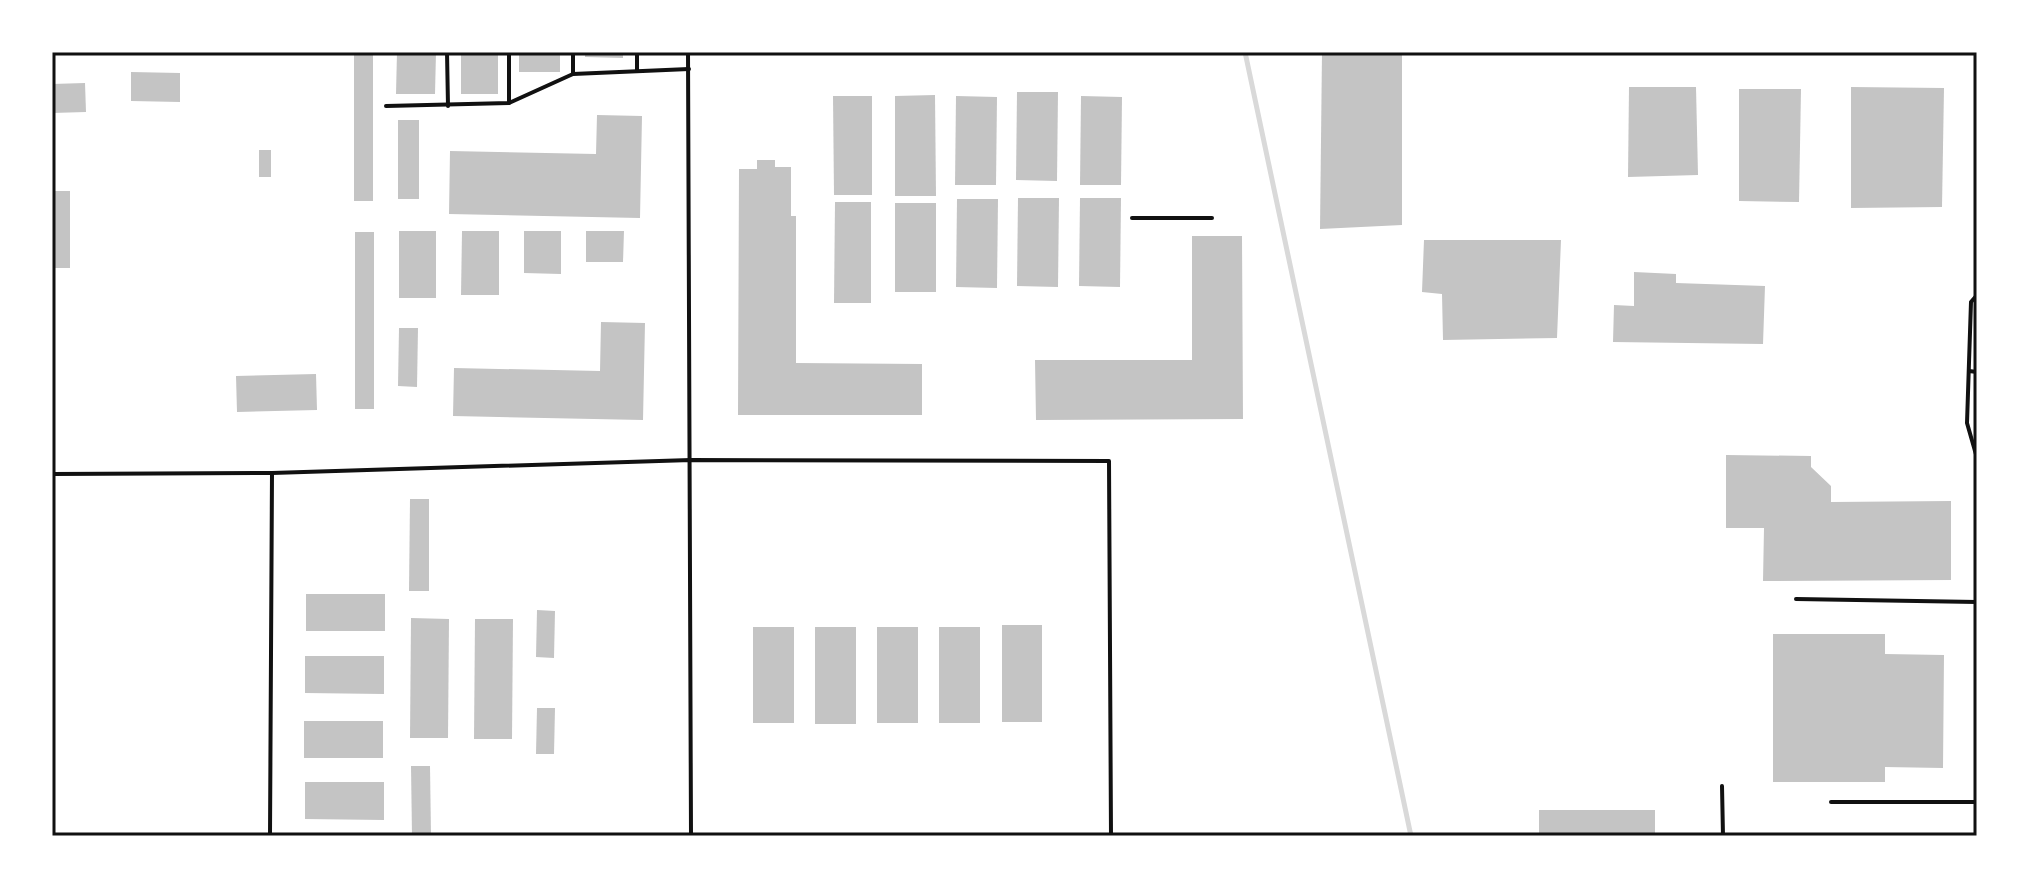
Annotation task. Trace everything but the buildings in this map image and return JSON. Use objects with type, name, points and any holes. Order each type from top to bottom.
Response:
[{"type":"lane","points":[[447,52],[448,106]]},
{"type":"lane","points":[[509,52],[509,103]]},
{"type":"lane","points":[[573,52],[573,74]]},
{"type":"lane","points":[[637,52],[637,71]]},
{"type":"lane","points":[[688,52],[691,836]]},
{"type":"lane","points":[[386,106],[509,103],[573,74],[689,69]]},
{"type":"lane","points":[[1132,218],[1212,218]]},
{"type":"lane","points":[[1977,295],[1971,302],[1967,423],[1977,458]]},
{"type":"lane","points":[[1969,371],[1977,372]]},
{"type":"lane","points":[[52,474],[272,473],[691,460],[1109,461],[1111,836]]},
{"type":"lane","points":[[270,836],[272,473]]},
{"type":"lane","points":[[1796,599],[1977,602]]},
{"type":"lane","points":[[1722,786],[1723,836]]},
{"type":"lane","points":[[1831,802],[1977,802]]},
{"type":"waterway","points":[[1245,52],[1411,836]]}]
